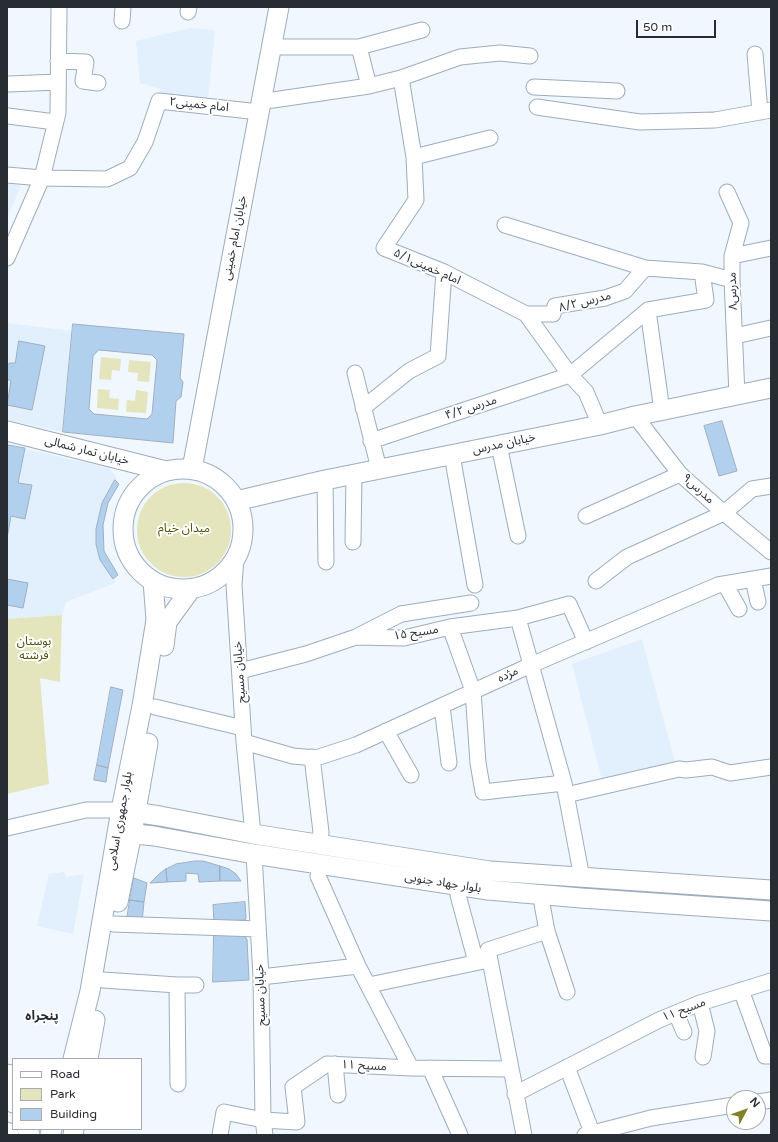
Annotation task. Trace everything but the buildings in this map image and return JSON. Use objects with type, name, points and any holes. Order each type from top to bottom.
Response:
[{"type":"main road","name":"خیابان امام خمینی","points":[[192,469],[279,7]]},
{"type":"main road","name":"خیابان مدرس","points":[[236,501],[325,480],[600,425],[635,416],[771,388]]},
{"type":"main road","name":"خیابان تمار شمالی","points":[[7,432],[166,471]]},
{"type":"main road","points":[[179,468],[192,469],[210,475],[225,486],[236,501],[243,520],[243,539],[236,558],[225,573],[209,584],[191,589],[172,588],[153,581],[138,568],[127,551],[123,532],[125,512],[134,494],[148,479],[166,471],[179,468]]},
{"type":"main road","name":"بلوار جمهوری اسلامی","points":[[76,1057],[103,980],[114,924],[142,706],[156,620],[153,581]]},
{"type":"main road","name":"بلوار جمهوری اسلامی","points":[[128,811],[155,708],[167,622],[191,589]]},
{"type":"main road","name":"بلوار جهاد جنوبی","points":[[128,811],[320,845],[581,898],[771,910]]},
{"type":"main road","points":[[154,836],[151,831],[151,825],[154,819],[160,816]]},
{"type":"main road","name":"بلوار جمهوری اسلامی","points":[[76,1057],[125,833]]},
{"type":"main road","name":"بلوار جهاد جنوبی","points":[[125,833],[154,836],[254,854],[489,880],[582,878],[771,890]]},
{"type":"main road","points":[[7,1092],[12,1101]]},
{"type":"street","points":[[7,258],[42,178],[58,113],[59,7]]},
{"type":"street","points":[[272,47],[359,47],[422,30]]},
{"type":"street","points":[[359,47],[369,86]]},
{"type":"street","points":[[260,106],[280,99],[369,86],[400,78],[460,57],[500,53],[530,56]]},
{"type":"street","points":[[537,108],[640,122],[715,120],[766,111],[755,54]]},
{"type":"street","points":[[58,61],[86,62],[83,81],[98,83]]},
{"type":"street","name":"امام خمینی۵/۱","points":[[400,78],[414,157],[416,200],[384,248],[444,272],[526,314]]},
{"type":"street","points":[[9,84],[58,82]]},
{"type":"street","points":[[534,87],[617,91]]},
{"type":"street","name":"امام خمینی۲","points":[[42,178],[107,179],[130,168],[145,142],[159,101],[260,106]]},
{"type":"street","points":[[8,116],[55,122]]},
{"type":"street","points":[[414,157],[490,138]]},
{"type":"street","points":[[7,175],[42,178]]},
{"type":"street","name":"مدرس۸","points":[[727,192],[741,223],[732,256],[737,395]]},
{"type":"street","points":[[505,225],[644,268],[702,272],[732,280]]},
{"type":"street","points":[[732,256],[771,248]]},
{"type":"street","name":"مدرس ۸/۲","points":[[526,314],[552,314],[555,306],[604,298],[625,291],[644,268]]},
{"type":"street","points":[[363,408],[408,371],[438,356],[444,272]]},
{"type":"street","points":[[570,375],[648,310],[706,300],[702,272]]},
{"type":"street","points":[[648,310],[662,411]]},
{"type":"street","points":[[526,314],[570,375],[586,392],[600,425]]},
{"type":"street","points":[[735,336],[771,328]]},
{"type":"street","points":[[355,373],[379,469]]},
{"type":"street","name":"مدرس ۴/۲","points":[[372,440],[570,375]]},
{"type":"street","name":"مدرس۹","points":[[635,416],[680,474],[771,552]]},
{"type":"street","points":[[499,445],[518,536]]},
{"type":"street","points":[[452,455],[476,585]]},
{"type":"street","points":[[586,516],[680,474]]},
{"type":"street","points":[[353,542],[354,475]]},
{"type":"street","points":[[325,480],[326,562]]},
{"type":"street","points":[[596,581],[627,556],[724,513],[752,489],[771,486]]},
{"type":"street","name":"خیابان مسیح","points":[[236,558],[234,585],[244,735],[253,834]]},
{"type":"street","name":"مژده","points":[[155,708],[244,735],[293,756],[316,758],[356,745],[531,665],[718,585],[771,576]]},
{"type":"street","points":[[753,579],[758,602]]},
{"type":"street","points":[[725,584],[739,608]]},
{"type":"street","points":[[356,637],[401,614],[471,603]]},
{"type":"street","name":"مسیح ۱۵","points":[[240,671],[306,654],[356,637],[404,638],[450,627],[518,618],[570,604],[586,642]]},
{"type":"street","points":[[518,618],[565,789],[582,878]]},
{"type":"street","points":[[450,627],[473,692],[478,763],[483,792],[565,789],[679,769],[686,770],[712,767],[730,773],[771,767]]},
{"type":"street","points":[[442,706],[449,763]]},
{"type":"street","points":[[386,731],[411,775]]},
{"type":"street","points":[[312,757],[321,832],[320,845]]},
{"type":"street","points":[[7,828],[86,810],[128,811]]},
{"type":"street","name":"خیابان مسیح","points":[[254,854],[261,977],[263,1120],[265,1135]]},
{"type":"street","points":[[318,876],[358,966],[411,1068]]},
{"type":"street","points":[[458,895],[483,961],[510,1069],[524,1135]]},
{"type":"street","points":[[542,904],[547,931],[567,992]]},
{"type":"street","points":[[114,924],[258,928]]},
{"type":"street","points":[[483,961],[488,950],[547,931]]},
{"type":"street","points":[[369,985],[483,961]]},
{"type":"street","points":[[261,977],[358,966]]},
{"type":"street","points":[[103,980],[196,985]]},
{"type":"street","name":"مسیح ۱۱","points":[[515,1094],[659,1020],[700,1003],[771,981]]},
{"type":"street","points":[[177,985],[178,1084]]},
{"type":"street","points":[[741,990],[765,1056],[771,1056]]},
{"type":"street","points":[[700,1003],[706,1031],[703,1057]]},
{"type":"street","points":[[676,1013],[684,1032]]},
{"type":"street","name":"مسیح ۱۱","points":[[263,1120],[297,1122],[293,1087],[327,1064],[411,1068],[510,1069]]},
{"type":"street","points":[[334,1064],[338,1095]]},
{"type":"street","points":[[567,1067],[590,1134],[651,1118],[726,1106]]},
{"type":"street","points":[[430,1068],[460,1135]]},
{"type":"street","points":[[220,1135],[224,1112],[263,1120]]},
{"type":"shaded area","points":[[190,28],[215,30],[208,100],[160,94],[160,89],[140,83],[136,41]]},
{"type":"shaded area","points":[[7,183],[21,186],[7,218]]},
{"type":"shaded area","points":[[7,323],[72,331],[63,432],[7,420]]},
{"type":"shaded area","points":[[8,445],[109,468],[117,478],[116,480],[119,484],[108,503],[103,525],[104,551],[115,583],[66,602],[62,615],[7,619]]},
{"type":"shaded area","points":[[642,639],[676,766],[602,780],[572,664]]},
{"type":"shaded area","points":[[64,872],[66,877],[84,874],[73,934],[37,926],[49,874]]},
{"type":"green space","points":[[101,357],[121,359],[120,371],[112,370],[111,380],[99,379]]},
{"type":"green space","points":[[129,360],[151,362],[149,382],[137,381],[138,373],[128,372]]},
{"type":"green space","points":[[98,389],[110,390],[109,398],[119,399],[118,410],[97,408]]},
{"type":"green space","points":[[136,390],[148,392],[146,413],[126,412],[127,400],[135,401]]},
{"type":"green space","name":"میدان خیام","points":[[184,483],[202,487],[217,497],[227,512],[231,530],[227,548],[217,563],[202,573],[184,577],[166,573],[151,563],[141,548],[137,530],[141,512],[151,497],[166,487]]},
{"type":"green space","name":"بوستان فرشته","points":[[62,615],[60,682],[40,678],[49,784],[7,794],[7,619]]},
{"type":"green space","points":[[512,882],[771,897],[771,902],[590,891]]},
{"type":"district","name":"پنجراه","points":[[42,1017]]}]
